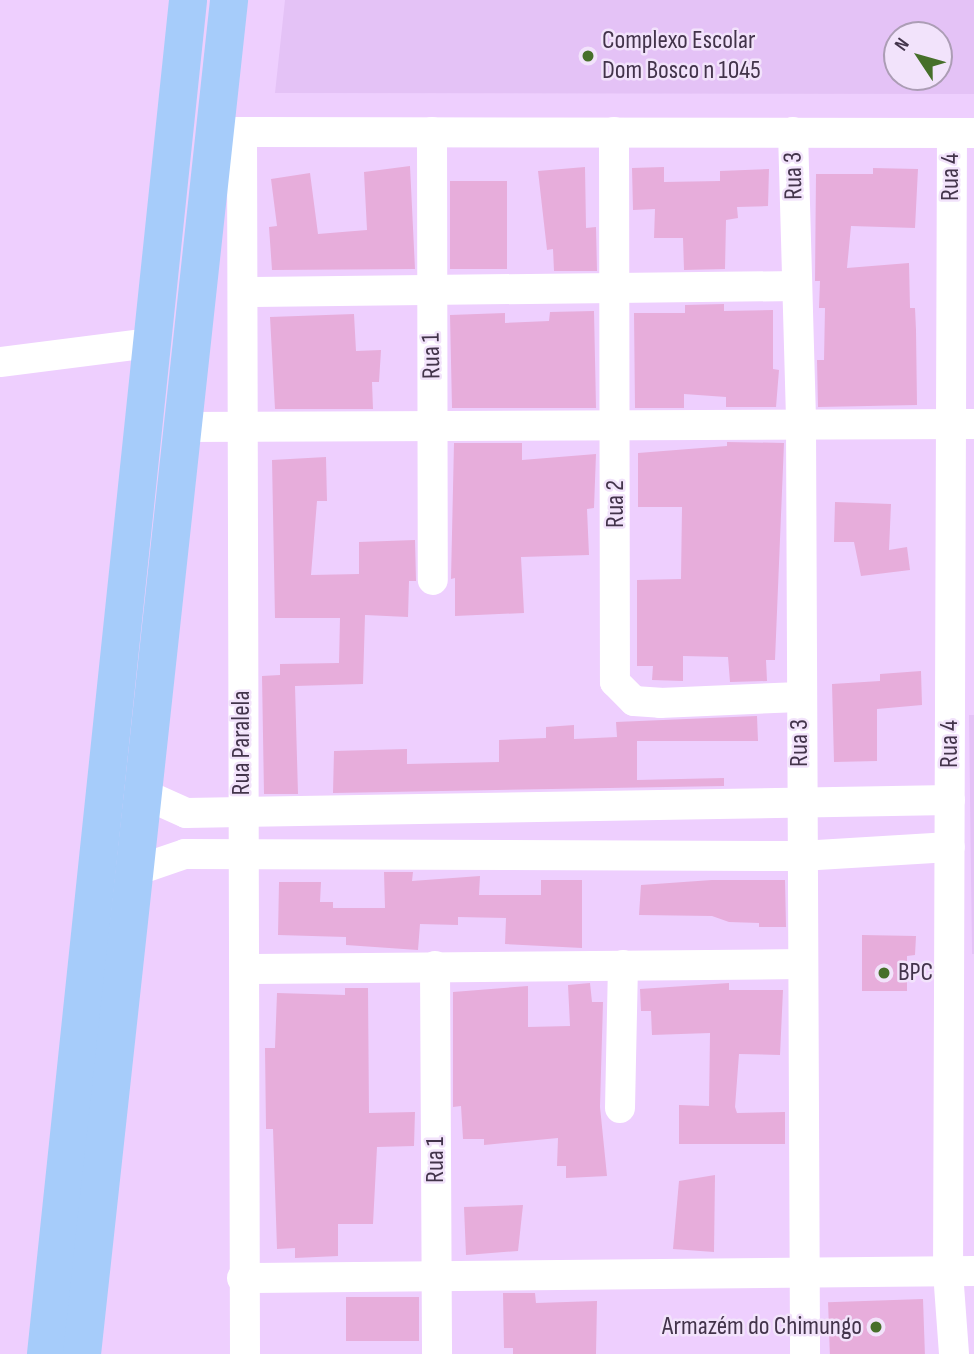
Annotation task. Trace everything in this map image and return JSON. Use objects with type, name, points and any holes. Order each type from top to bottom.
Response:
[{"type":"main road","points":[[46,1354],[188,0]]},
{"type":"main road","points":[[82,1354],[135,871],[146,795],[180,427],[229,132],[229,0]]},
{"type":"street","points":[[229,132],[963,133]]},
{"type":"street","name":"Rua Paralela","points":[[229,132],[243,292],[242,855],[246,969],[242,1278],[245,1354]]},
{"type":"street","name":"Rua 1","points":[[432,132],[433,580]]},
{"type":"street","name":"Rua 2","points":[[614,132],[615,682],[634,701],[660,703],[800,697]]},
{"type":"street","name":"Rua 3","points":[[793,132],[801,426],[799,805],[803,964],[805,1354]]},
{"type":"street","name":"Rua 4","points":[[954,1354],[961,1271],[963,972],[950,847],[950,800],[962,693],[963,133]]},
{"type":"street","points":[[243,292],[797,286]]},
{"type":"street","points":[[0,362],[151,343]]},
{"type":"street","points":[[180,427],[433,429],[962,424]]},
{"type":"street","points":[[146,795],[186,813],[799,805],[950,800]]},
{"type":"street","points":[[135,871],[185,854],[801,856],[950,847]]},
{"type":"street","points":[[246,969],[435,965],[803,964]]},
{"type":"street","name":"Rua 1","points":[[435,965],[437,1354]]},
{"type":"street","points":[[620,1108],[622,965]]},
{"type":"street","points":[[242,1278],[804,1270],[961,1271]]},
{"type":"shaded area","name":"Complexo Escolar Dom Bosco n 1045","points":[[285,0],[974,0],[974,94],[275,93]]},
{"type":"shaded area","points":[[969,715],[974,715],[974,954],[972,954]]},
{"type":"building","points":[[410,166],[415,269],[272,270],[269,227],[277,226],[271,179],[310,173],[318,234],[367,230],[364,172]]},
{"type":"building","points":[[585,167],[586,228],[596,227],[597,271],[554,271],[553,249],[547,250],[538,171]]},
{"type":"building","points":[[664,167],[664,182],[720,181],[720,171],[769,169],[768,206],[737,207],[738,218],[726,220],[725,269],[684,270],[683,238],[654,238],[655,209],[633,210],[632,168]]},
{"type":"building","points":[[873,168],[918,169],[915,228],[851,226],[847,268],[909,263],[910,308],[915,308],[917,405],[818,407],[817,360],[824,360],[825,308],[819,308],[820,281],[815,281],[816,174],[873,174]]},
{"type":"building","points":[[450,181],[507,181],[507,269],[450,269]]},
{"type":"building","points":[[724,304],[724,311],[773,310],[773,369],[779,370],[776,407],[726,407],[726,397],[684,394],[684,408],[635,408],[634,313],[685,313],[685,305]]},
{"type":"building","points":[[594,311],[596,408],[452,408],[450,315],[505,313],[505,323],[549,321],[550,312]]},
{"type":"building","points":[[354,314],[356,351],[381,350],[379,382],[372,382],[373,409],[275,409],[270,317]]},
{"type":"building","points":[[727,442],[784,443],[775,660],[766,660],[767,681],[730,682],[728,657],[683,656],[683,681],[652,680],[653,666],[637,666],[637,580],[681,579],[682,507],[638,507],[638,453],[727,446]]},
{"type":"building","points":[[454,443],[522,443],[522,460],[596,454],[594,508],[587,509],[589,555],[521,557],[524,613],[455,616],[455,578],[451,579]]},
{"type":"building","points":[[326,457],[327,501],[317,501],[311,575],[359,574],[359,542],[415,540],[416,581],[409,581],[408,617],[365,615],[363,684],[295,686],[298,794],[264,794],[262,676],[280,675],[280,664],[339,663],[340,618],[275,618],[272,460]]},
{"type":"building","points":[[835,502],[891,504],[889,550],[907,547],[910,570],[861,576],[854,542],[834,542]]},
{"type":"building","points":[[921,671],[922,705],[877,709],[877,761],[834,762],[832,684],[880,681],[880,674]]},
{"type":"building","points":[[757,716],[758,741],[637,741],[637,780],[724,778],[724,786],[333,793],[334,751],[407,749],[407,764],[499,762],[499,740],[546,738],[546,727],[574,725],[574,739],[617,737],[616,722]]},
{"type":"building","points":[[384,872],[413,872],[412,881],[480,876],[479,895],[541,895],[541,880],[582,880],[582,948],[505,944],[506,918],[458,917],[458,925],[420,924],[418,950],[346,945],[346,937],[278,935],[279,882],[321,882],[320,902],[333,902],[333,908],[385,908]]},
{"type":"building","points":[[712,880],[785,880],[786,927],[759,927],[759,923],[729,922],[712,916],[639,915],[641,885]]},
{"type":"building","name":"BPC","points":[[862,935],[916,936],[915,955],[907,956],[907,991],[862,991]]},
{"type":"building","points":[[590,983],[592,1002],[603,1002],[600,1107],[607,1176],[566,1178],[566,1166],[557,1166],[558,1138],[484,1145],[484,1139],[463,1139],[461,1106],[453,1107],[453,992],[528,986],[528,1027],[570,1026],[568,985]]},
{"type":"building","points":[[729,983],[729,990],[783,990],[780,1055],[739,1054],[735,1107],[737,1113],[785,1112],[785,1144],[679,1144],[679,1105],[709,1106],[710,1033],[652,1035],[651,1011],[641,1011],[640,989]]},
{"type":"building","points":[[345,988],[368,988],[369,1113],[415,1112],[414,1146],[377,1147],[373,1224],[338,1224],[338,1256],[295,1258],[295,1248],[277,1249],[273,1129],[266,1129],[265,1048],[275,1048],[277,993],[345,995]]},
{"type":"building","points":[[715,1175],[714,1252],[673,1249],[679,1181]]},
{"type":"building","points":[[523,1205],[518,1251],[466,1255],[464,1207]]},
{"type":"building","points":[[503,1293],[535,1293],[536,1303],[597,1301],[596,1354],[513,1354],[513,1348],[504,1348]]},
{"type":"building","points":[[346,1297],[419,1297],[419,1341],[346,1341]]},
{"type":"building","name":"Armazém do Chimungo","points":[[923,1299],[925,1354],[830,1354],[828,1302]]},
{"type":"place","name":"Complexo Escolar Dom Bosco n 1045","points":[[588,56]]},
{"type":"place","name":"BPC","points":[[884,973]]},
{"type":"place","name":"Armazém do Chimungo","points":[[876,1327]]}]
